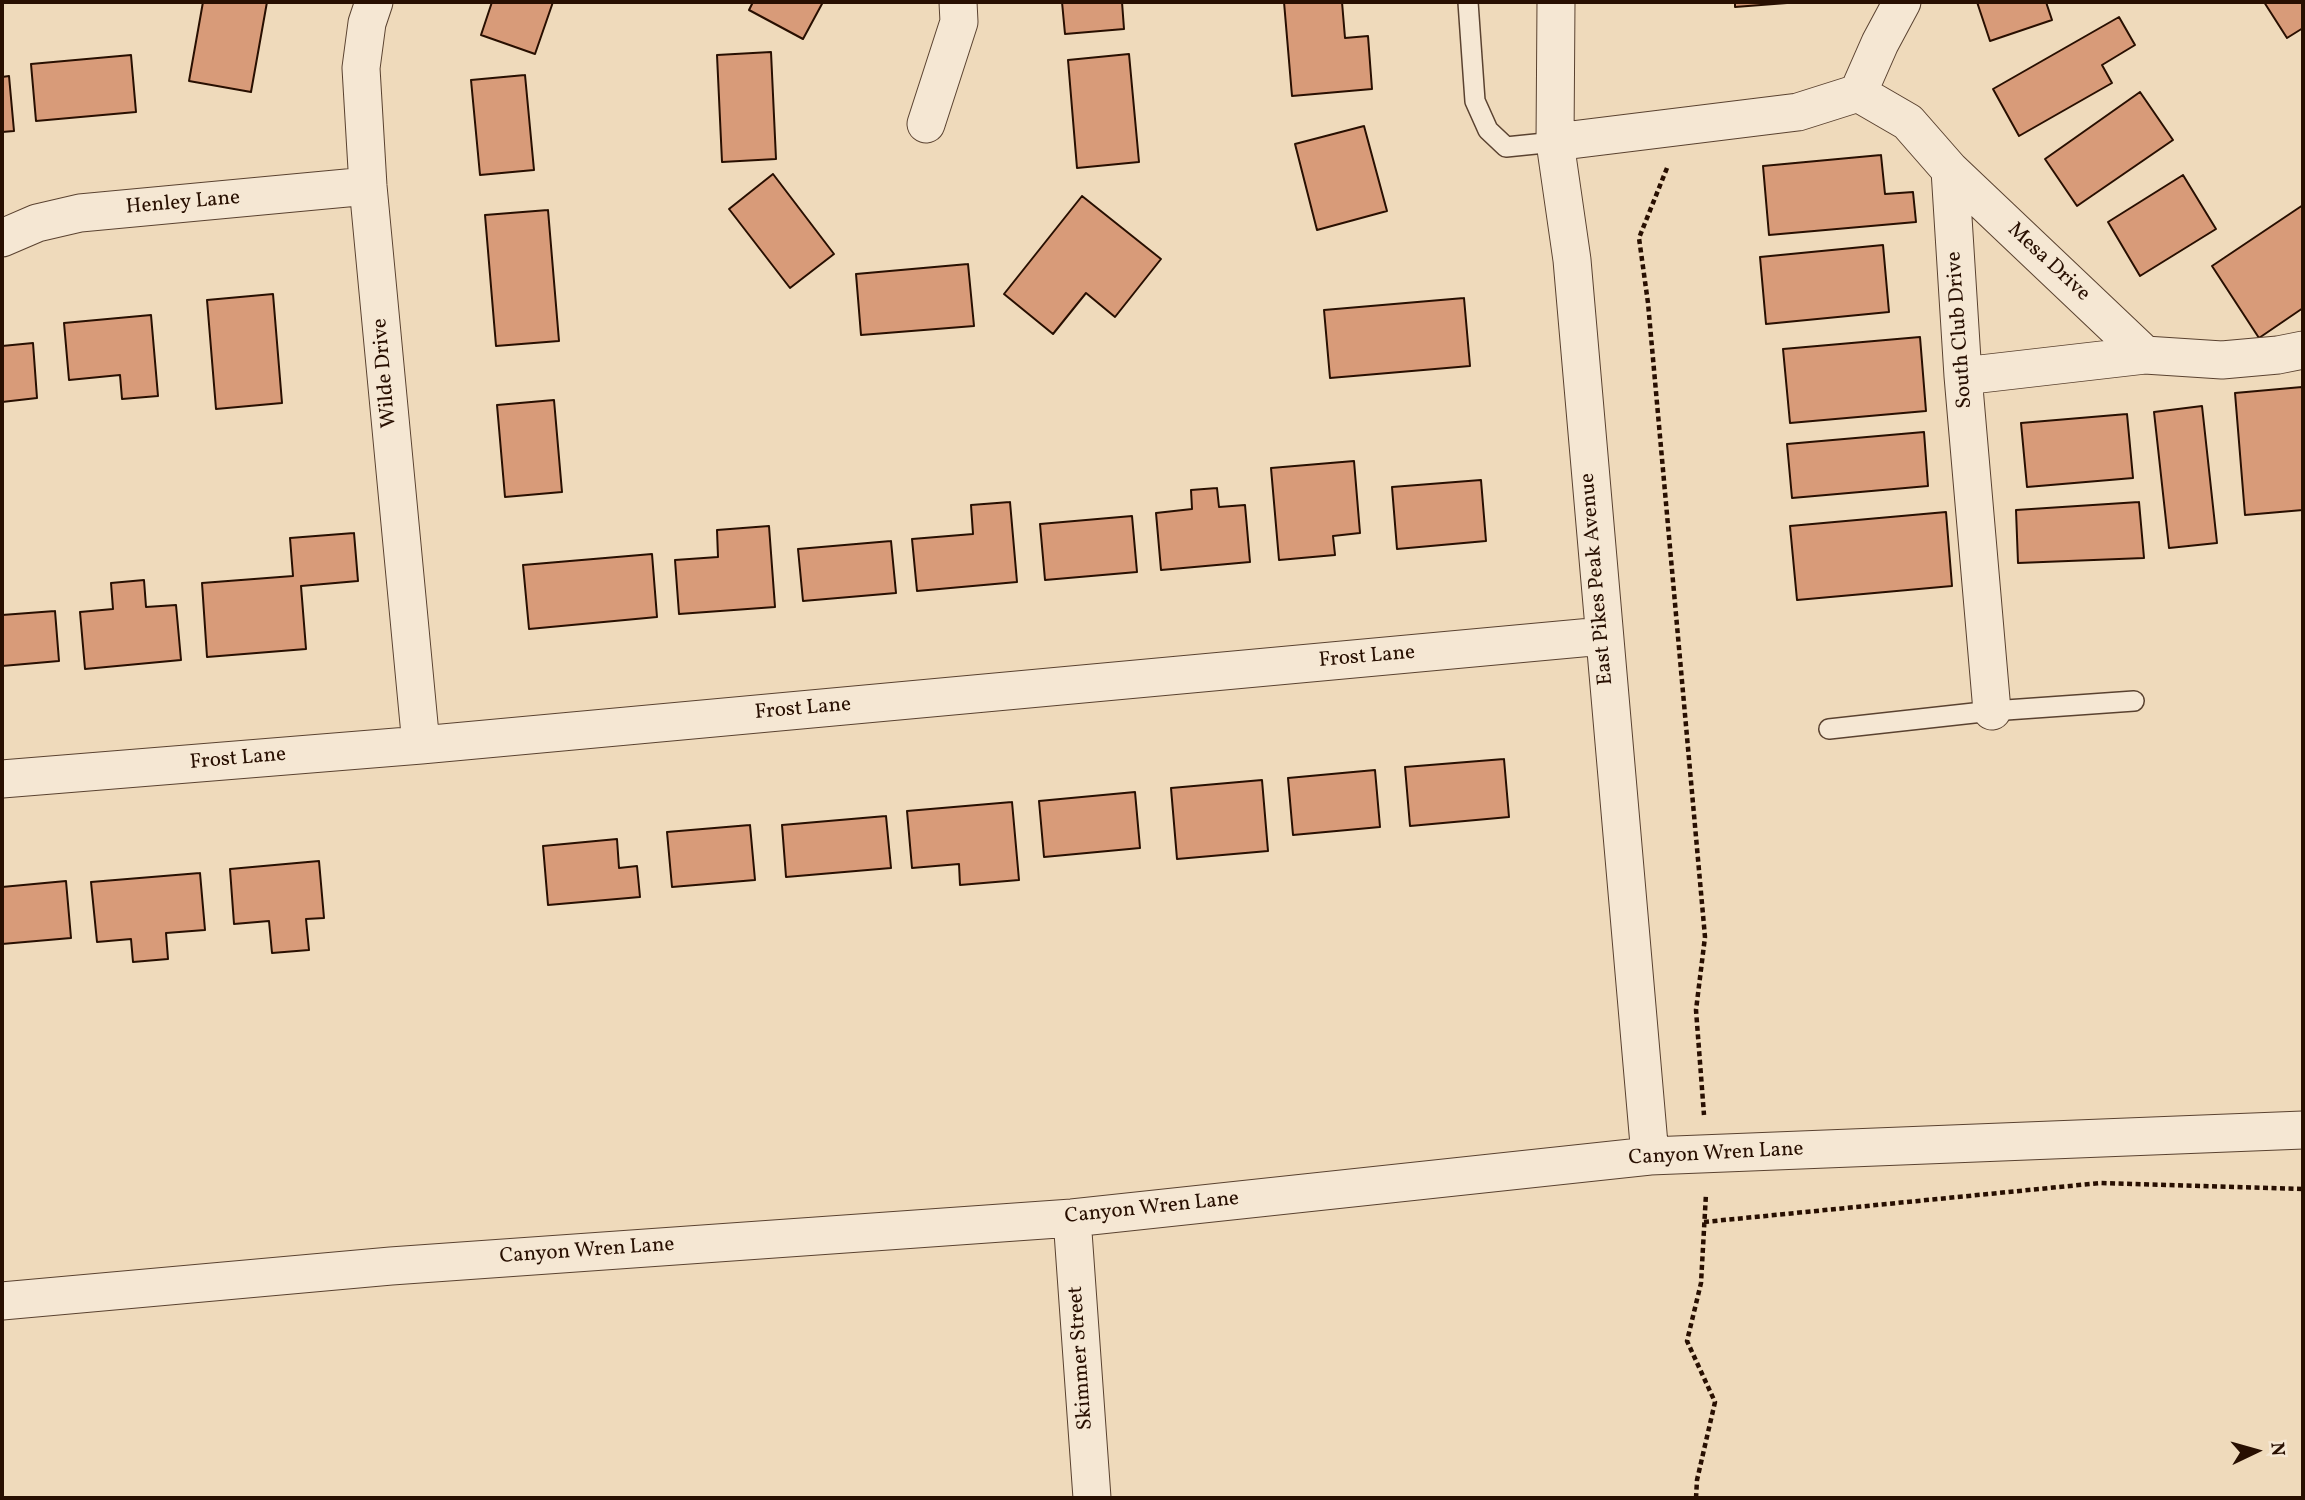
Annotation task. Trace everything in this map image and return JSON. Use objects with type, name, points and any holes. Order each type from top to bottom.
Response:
[{"type":"street","name":"Wilde Drive","points":[[374,2],[367,23],[360,68],[368,186],[421,745]]},
{"type":"street","points":[[926,124],[959,22],[958,2]]},
{"type":"street","name":"East Pikes Peak Avenue","points":[[1556,2],[1555,142],[1572,260],[1650,1156]]},
{"type":"street","points":[[1858,93],[1902,2]]},
{"type":"street","points":[[1555,142],[1798,112],[1858,93],[1908,122],[1950,170]]},
{"type":"street","name":"Mesa Drive","points":[[1950,170],[2145,355]]},
{"type":"street","name":"South Club Drive","points":[[1950,170],[1992,712]]},
{"type":"street","name":"Henley Lane","points":[[2,238],[37,223],[80,213],[368,186]]},
{"type":"street","points":[[1964,376],[2145,355],[2221,359],[2278,355],[2303,350]]},
{"type":"street","name":"Frost Lane","points":[[2,779],[421,745],[1603,636]]},
{"type":"street","name":"Canyon Wren Lane","points":[[2,1301],[391,1266],[1072,1218],[1650,1156],[2303,1130]]},
{"type":"street","name":"Skimmer Street","points":[[1072,1218],[1092,1498]]},
{"type":"lane","points":[[1468,2],[1475,101],[1488,130],[1506,147],[1555,142]]},
{"type":"lane","points":[[1829,729],[2134,701]]},
{"type":"path","points":[[1679,127],[1668,167],[1639,238],[1650,317],[1705,937],[1696,1010],[1703,1095],[1704,1222],[1701,1283],[1687,1342],[1715,1402],[1697,1480],[1696,1498]]},
{"type":"path","points":[[1704,1222],[2100,1183],[2303,1189]]},
{"type":"building","points":[[203,2],[267,2],[251,92],[189,81]]},
{"type":"building","points":[[492,2],[553,2],[535,54],[481,35]]},
{"type":"building","points":[[753,2],[823,2],[803,39],[749,10]]},
{"type":"building","points":[[1062,2],[1122,2],[1124,29],[1065,34]]},
{"type":"building","points":[[1284,2],[1342,2],[1345,38],[1368,36],[1372,89],[1292,96]]},
{"type":"building","points":[[1735,2],[1800,2],[1735,7]]},
{"type":"building","points":[[1977,2],[2046,2],[2052,20],[1990,41]]},
{"type":"building","points":[[2264,2],[2303,2],[2303,28],[2287,38]]},
{"type":"building","points":[[2119,17],[2135,45],[2102,65],[2112,83],[2019,136],[1993,89]]},
{"type":"building","points":[[771,52],[776,159],[722,162],[717,55]]},
{"type":"building","points":[[1129,54],[1139,162],[1077,168],[1068,60]]},
{"type":"building","points":[[131,55],[136,112],[36,121],[31,64]]},
{"type":"building","points":[[525,75],[534,170],[480,175],[471,80]]},
{"type":"building","points":[[9,76],[14,131],[2,132],[2,77]]},
{"type":"building","points":[[2140,92],[2173,140],[2077,206],[2045,159]]},
{"type":"building","points":[[1364,126],[1387,211],[1317,230],[1295,144]]},
{"type":"building","points":[[1881,155],[1885,194],[1913,192],[1916,222],[1769,235],[1763,166]]},
{"type":"building","points":[[773,174],[834,254],[790,288],[729,209]]},
{"type":"building","points":[[2183,175],[2216,229],[2140,276],[2108,222]]},
{"type":"building","points":[[1082,196],[1161,259],[1115,317],[1086,293],[1053,334],[1004,294]]},
{"type":"building","points":[[2303,205],[2303,308],[2259,338],[2212,266]]},
{"type":"building","points":[[548,210],[559,341],[496,346],[485,215]]},
{"type":"building","points":[[1883,245],[1889,312],[1766,324],[1760,257]]},
{"type":"building","points":[[968,264],[974,326],[861,335],[856,274]]},
{"type":"building","points":[[273,294],[282,403],[216,409],[207,300]]},
{"type":"building","points":[[1464,298],[1470,366],[1330,378],[1324,310]]},
{"type":"building","points":[[151,315],[158,396],[122,399],[120,375],[69,380],[64,323]]},
{"type":"building","points":[[1920,337],[1926,411],[1790,423],[1783,349]]},
{"type":"building","points":[[33,343],[37,398],[2,402],[2,346]]},
{"type":"building","points":[[2302,387],[2303,510],[2245,515],[2235,393]]},
{"type":"building","points":[[554,400],[562,492],[505,497],[497,405]]},
{"type":"building","points":[[2202,406],[2217,543],[2169,548],[2154,412]]},
{"type":"building","points":[[2127,414],[2133,478],[2027,487],[2021,423]]},
{"type":"building","points":[[1924,432],[1928,486],[1792,498],[1787,444]]},
{"type":"building","points":[[1354,461],[1360,533],[1333,536],[1335,555],[1279,560],[1271,468]]},
{"type":"building","points":[[1481,480],[1486,541],[1397,549],[1392,487]]},
{"type":"building","points":[[1217,488],[1219,507],[1245,505],[1250,562],[1161,570],[1156,513],[1192,509],[1191,490]]},
{"type":"building","points":[[1010,502],[1017,582],[917,591],[912,539],[973,534],[971,505]]},
{"type":"building","points":[[2139,502],[2144,558],[2018,563],[2016,510]]},
{"type":"building","points":[[1946,512],[1952,586],[1797,600],[1790,526]]},
{"type":"building","points":[[1132,516],[1137,572],[1045,580],[1040,524]]},
{"type":"building","points":[[769,526],[775,607],[679,614],[675,560],[718,557],[717,530]]},
{"type":"building","points":[[354,533],[358,581],[301,586],[306,649],[207,657],[202,583],[293,576],[290,538]]},
{"type":"building","points":[[891,541],[896,593],[803,601],[798,549]]},
{"type":"building","points":[[652,554],[657,617],[529,629],[523,565]]},
{"type":"building","points":[[144,580],[146,607],[176,605],[181,660],[85,669],[80,612],[113,609],[111,583]]},
{"type":"building","points":[[55,611],[59,661],[2,666],[2,615]]},
{"type":"building","points":[[1504,759],[1509,817],[1410,826],[1405,767]]},
{"type":"building","points":[[1375,770],[1380,827],[1293,835],[1288,778]]},
{"type":"building","points":[[1262,780],[1268,851],[1177,859],[1171,788]]},
{"type":"building","points":[[1135,792],[1140,848],[1044,857],[1039,801]]},
{"type":"building","points":[[1012,802],[1019,880],[960,885],[959,864],[912,868],[907,811]]},
{"type":"building","points":[[886,816],[891,868],[786,877],[782,825]]},
{"type":"building","points":[[750,825],[755,880],[672,887],[667,832]]},
{"type":"building","points":[[617,839],[619,868],[637,866],[640,897],[548,905],[543,846]]},
{"type":"building","points":[[319,861],[324,918],[306,919],[309,950],[272,953],[269,921],[234,924],[230,869]]},
{"type":"building","points":[[200,873],[205,930],[166,933],[168,959],[133,962],[131,939],[97,942],[91,882]]},
{"type":"building","points":[[66,881],[71,938],[2,944],[2,887]]}]
